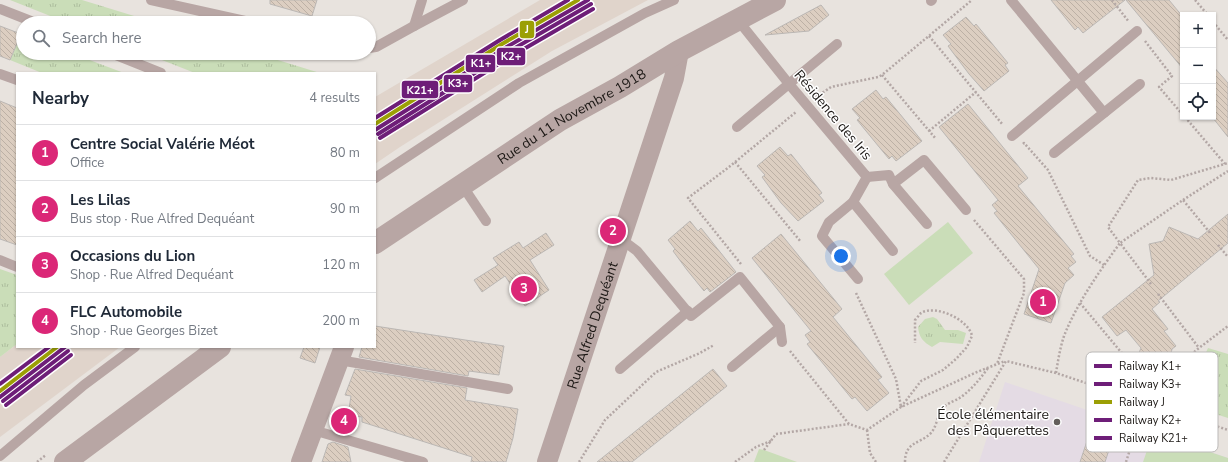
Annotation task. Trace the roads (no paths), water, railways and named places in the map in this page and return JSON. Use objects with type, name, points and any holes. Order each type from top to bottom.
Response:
[{"type":"street","name":"Rue du 11 Novembre 1918","points":[[376,242],[560,120],[620,87],[679,51],[775,0]]},
{"type":"street","name":"Rue Alfred Dequéant","points":[[547,462],[674,78],[679,51]]},
{"type":"street","points":[[65,462],[219,348]]},
{"type":"street","points":[[301,462],[342,353]]},
{"type":"lane","points":[[151,0],[223,16]]},
{"type":"lane","points":[[414,26],[422,0]]},
{"type":"lane","points":[[376,47],[463,0]]},
{"type":"lane","points":[[376,177],[519,83],[645,13],[674,0]]},
{"type":"lane","points":[[1011,0],[1104,113]]},
{"type":"lane","points":[[0,9],[18,16]]},
{"type":"lane","name":"Résidence des Iris","points":[[737,19],[805,104],[867,177],[889,174],[893,184]]},
{"type":"lane","points":[[1012,136],[1137,32]]},
{"type":"lane","points":[[737,127],[837,44]]},
{"type":"lane","points":[[128,60],[158,72]]},
{"type":"lane","points":[[0,74],[16,80]]},
{"type":"lane","points":[[1054,153],[1140,84]]},
{"type":"lane","points":[[927,224],[893,184],[924,160],[966,210]]},
{"type":"lane","points":[[856,284],[822,236],[829,222],[853,202],[867,177]]},
{"type":"lane","points":[[462,185],[486,221]]},
{"type":"lane","points":[[853,202],[893,251]]},
{"type":"lane","points":[[621,239],[637,251],[691,316],[740,277],[780,327],[782,342]]},
{"type":"lane","points":[[0,260],[16,267]]},
{"type":"lane","points":[[620,369],[688,311]]},
{"type":"lane","points":[[732,367],[780,327]]},
{"type":"lane","points":[[0,456],[84,385],[134,348]]},
{"type":"lane","points":[[342,353],[508,389]]},
{"type":"lane","points":[[313,430],[423,462]]},
{"type":"rail line","name":"K21+","points":[[376,117],[500,40],[568,0]]},
{"type":"rail line","name":"J","points":[[376,123],[502,44],[578,0]]},
{"type":"rail line","name":"K1+","points":[[376,129],[505,48],[588,0]]},
{"type":"rail line","name":"K3+","points":[[378,134],[508,52],[591,4]]},
{"type":"rail line","name":"K2+","points":[[380,138],[510,57],[593,9]]},
{"type":"rail line","name":"K21+","points":[[0,384],[48,348]]},
{"type":"rail line","name":"J","points":[[0,391],[56,348]]},
{"type":"rail line","name":"K1+","points":[[0,397],[64,348]]},
{"type":"rail line","name":"K3+","points":[[3,401],[68,351]]},
{"type":"rail line","name":"K2+","points":[[6,405],[71,355]]},
{"type":"place","name":"Les Lilas","points":[[613,231]]},
{"type":"place","name":"Occasions du Lion","points":[[524,289]]},
{"type":"place","name":"Centre Social Valérie Méot","points":[[1043,302]]},
{"type":"place","name":"FLC Automobile","points":[[344,421]]},
{"type":"place","name":"École élémentaire des Pâquerettes","points":[[1057,422]]}]
